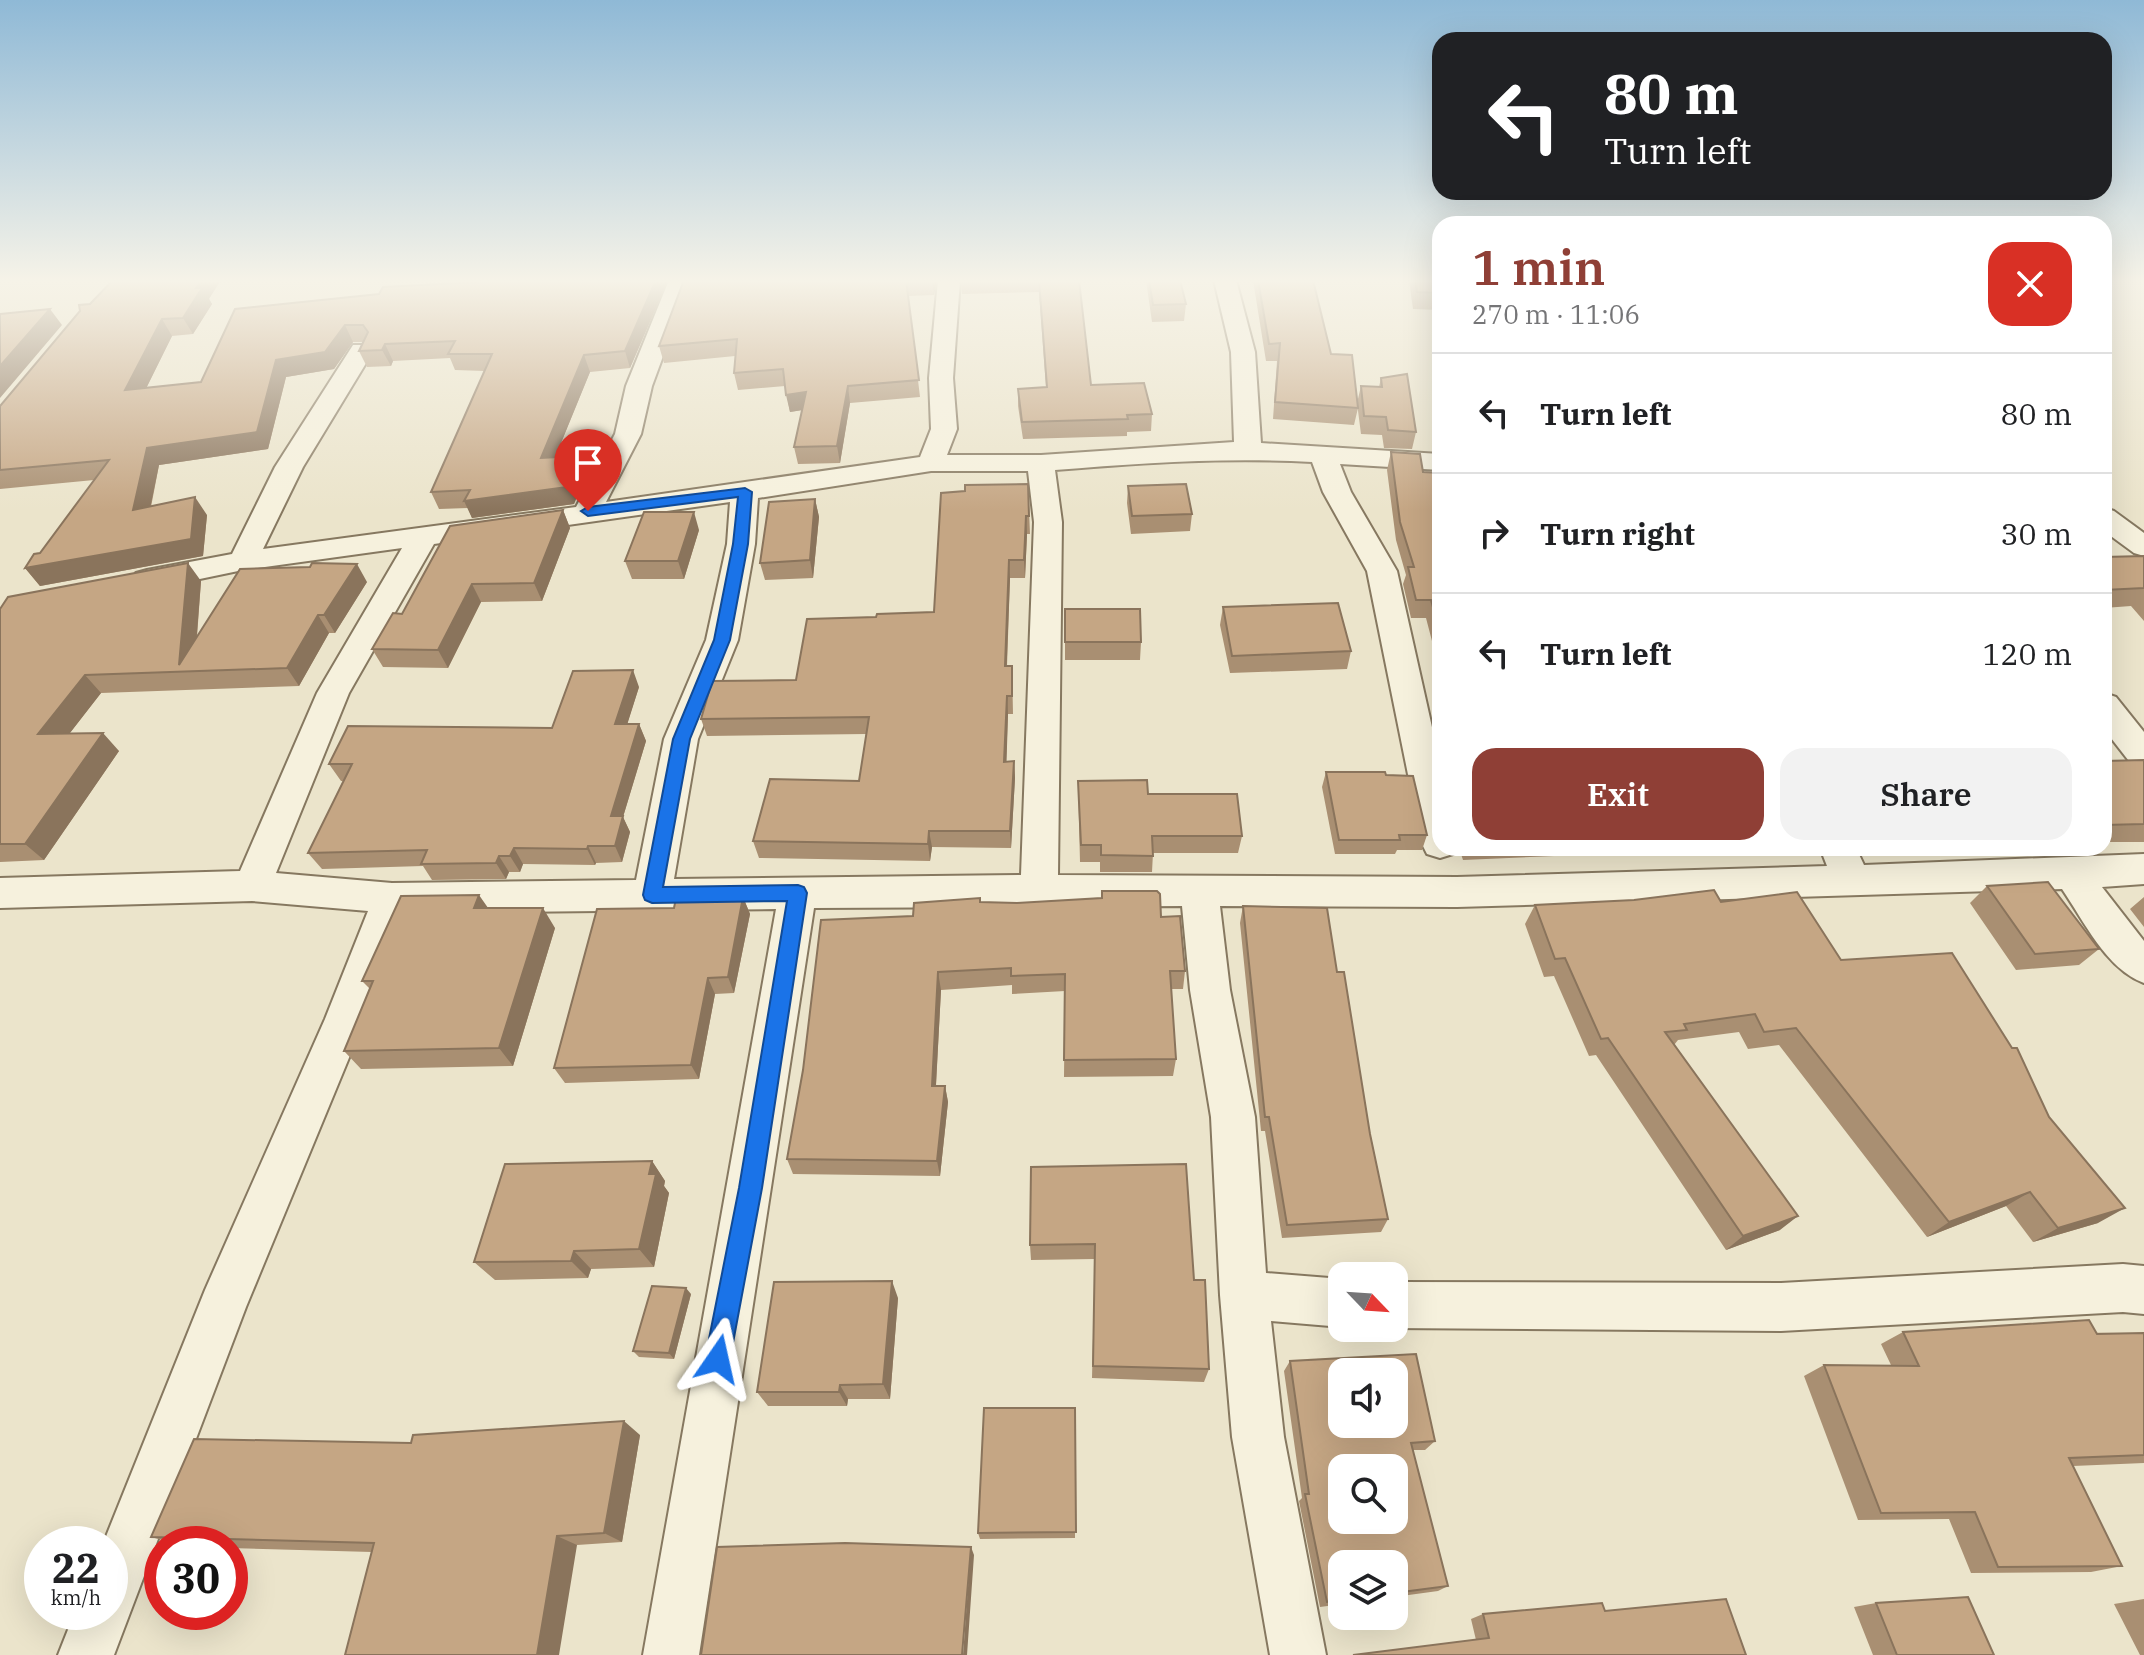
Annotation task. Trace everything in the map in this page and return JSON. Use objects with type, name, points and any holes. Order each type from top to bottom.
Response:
[{"type":"street","points":[[243,561],[289,467],[357,357]]},
{"type":"street","points":[[588,511],[628,434],[639,386],[650,357]]},
{"type":"street","points":[[931,463],[944,429],[943,357]]},
{"type":"street","points":[[1243,357],[1248,450]]},
{"type":"street","points":[[119,586],[243,561],[588,511],[745,492],[931,463],[1041,463],[1190,451],[1248,450],[1432,462]]},
{"type":"street","points":[[1323,456],[1337,492],[1382,571],[1432,804]]},
{"type":"street","points":[[1039,890],[1048,522],[1041,463]]},
{"type":"street","points":[[652,895],[681,739],[722,640],[741,544],[745,492]]},
{"type":"street","points":[[2112,523],[2144,547]]},
{"type":"street","points":[[252,886],[333,693],[424,536]]},
{"type":"street","points":[[2112,715],[2144,756]]},
{"type":"street","points":[[1444,856],[1457,892]]},
{"type":"street","points":[[0,893],[252,886],[392,898],[1199,889],[1457,892],[1845,864],[2072,874],[2144,869]]},
{"type":"street","points":[[2072,874],[2120,943],[2144,966]]},
{"type":"street","points":[[1199,889],[1210,990],[1233,1117],[1244,1295],[1258,1437],[1298,1655]]},
{"type":"street","points":[[671,1655],[798,893]]},
{"type":"street","points":[[128,1548],[222,1307],[345,1019],[392,898]]},
{"type":"street","points":[[1408,1306],[1781,1307],[2123,1288],[2144,1290]]},
{"type":"street","points":[[1244,1295],[1328,1302]]},
{"type":"street","points":[[86,1655],[96,1630]]},
{"type":"building","points":[[41,357],[142,357],[125,390],[201,382],[213,357],[293,357],[276,360],[257,432],[147,448],[133,510],[195,497],[191,539],[25,568],[34,554],[40,553],[109,460],[0,470],[0,406]]},
{"type":"building","points":[[491,357],[583,357],[541,458],[579,456],[567,487],[464,501],[470,490],[431,492]]},
{"type":"building","points":[[735,357],[916,357],[919,380],[848,386],[837,446],[794,447],[806,392],[786,395],[783,369],[734,373]]},
{"type":"building","points":[[1045,357],[1088,357],[1091,385],[1144,383],[1152,414],[1127,415],[1128,419],[1022,422],[1018,389],[1047,387]]},
{"type":"building","points":[[1279,357],[1352,357],[1358,408],[1275,402]]},
{"type":"building","points":[[1407,374],[1416,432],[1388,430],[1386,417],[1364,416],[1361,386],[1382,387],[1381,378]]},
{"type":"building","points":[[1391,452],[1420,454],[1423,472],[1432,473],[1432,604],[1431,600],[1416,600],[1408,567],[1414,567],[1400,522]]},
{"type":"building","points":[[1028,484],[1029,516],[1026,516],[1024,560],[1009,560],[1005,666],[1012,666],[1012,696],[1007,696],[1004,762],[1014,761],[1010,831],[929,831],[928,844],[753,841],[770,779],[859,781],[869,717],[701,719],[712,681],[796,680],[807,619],[934,612],[941,493],[965,491],[965,485]]},
{"type":"building","points":[[1186,484],[1192,514],[1132,516],[1128,486]]},
{"type":"building","points":[[815,499],[810,560],[760,563],[769,502]]},
{"type":"building","points":[[563,510],[534,583],[472,584],[438,650],[372,649],[393,613],[402,614],[450,526]]},
{"type":"building","points":[[644,512],[694,512],[678,561],[625,561]]},
{"type":"building","points":[[2144,556],[2144,588],[2112,590],[2112,557]]},
{"type":"building","points":[[188,563],[179,665],[240,569],[310,567],[312,563],[357,564],[324,615],[318,615],[287,668],[85,675],[38,734],[103,733],[25,844],[0,844],[0,609],[8,597]]},
{"type":"building","points":[[1338,603],[1351,651],[1232,656],[1223,607]]},
{"type":"building","points":[[1065,609],[1140,609],[1141,642],[1065,642]]},
{"type":"building","points":[[633,670],[615,724],[639,724],[611,816],[623,816],[615,846],[588,846],[587,849],[514,848],[510,856],[499,856],[496,863],[421,864],[427,850],[308,853],[352,764],[329,764],[348,726],[552,728],[573,671]]},
{"type":"building","points":[[2144,760],[2144,824],[2112,825],[2112,761]]},
{"type":"building","points":[[1326,772],[1385,772],[1386,775],[1413,776],[1427,835],[1399,835],[1400,840],[1339,840]]},
{"type":"building","points":[[1147,780],[1148,794],[1237,794],[1242,836],[1152,836],[1153,856],[1101,855],[1101,845],[1081,845],[1078,781]]},
{"type":"building","points":[[2048,882],[2099,949],[2035,954],[1987,886]]},
{"type":"building","points":[[1714,890],[1721,902],[1797,892],[1841,960],[1952,953],[2012,1048],[2017,1048],[2049,1117],[2125,1208],[2058,1228],[2030,1192],[1949,1222],[1796,1028],[1764,1032],[1755,1014],[1684,1024],[1687,1030],[1665,1032],[1798,1216],[1743,1236],[1608,1038],[1601,1039],[1565,958],[1555,959],[1535,905],[1634,900]]},
{"type":"building","points":[[1102,891],[1157,891],[1160,894],[1161,917],[1180,916],[1185,971],[1170,971],[1176,1059],[1064,1060],[1065,974],[1011,976],[1011,968],[938,972],[932,1086],[945,1086],[937,1161],[787,1159],[803,1070],[821,920],[913,916],[914,903],[980,898],[980,902],[1017,903],[1102,898]]},
{"type":"building","points":[[479,895],[474,908],[543,908],[499,1048],[344,1051],[373,981],[362,981],[401,896]]},
{"type":"building","points":[[743,897],[728,977],[708,978],[691,1065],[554,1068],[597,909],[674,908],[676,898]]},
{"type":"building","points":[[1243,906],[1327,908],[1337,972],[1344,972],[1370,1134],[1388,1219],[1287,1225],[1269,1117],[1265,1117]]},
{"type":"building","points":[[652,1161],[649,1174],[656,1174],[639,1249],[574,1251],[571,1261],[474,1262],[505,1164]]},
{"type":"building","points":[[1186,1164],[1194,1280],[1205,1280],[1209,1369],[1093,1366],[1095,1244],[1030,1245],[1031,1167]]},
{"type":"building","points":[[892,1281],[883,1384],[840,1385],[839,1392],[757,1392],[774,1282]]},
{"type":"building","points":[[652,1286],[686,1288],[669,1353],[633,1351]]},
{"type":"building","points":[[2089,1320],[2097,1334],[2144,1333],[2144,1455],[2069,1458],[2122,1566],[1998,1567],[1975,1512],[1881,1513],[1824,1365],[1919,1366],[1903,1332]]},
{"type":"building","points":[[1416,1354],[1435,1441],[1411,1443],[1448,1586],[1408,1591],[1408,1550],[1328,1550],[1327,1602],[1305,1494],[1309,1494],[1290,1361],[1328,1359],[1328,1438],[1408,1438],[1408,1358],[1344,1358]]},
{"type":"building","points":[[984,1408],[1075,1408],[1076,1532],[978,1533]]},
{"type":"building","points":[[624,1421],[604,1533],[557,1536],[537,1655],[345,1655],[374,1543],[248,1540],[248,1526],[156,1526],[194,1439],[411,1443],[413,1435]]},
{"type":"building","points":[[845,1543],[971,1547],[962,1655],[701,1655],[717,1547]]},
{"type":"building","points":[[1968,1597],[1994,1655],[1897,1655],[1876,1603]]},
{"type":"building","points":[[1726,1599],[1746,1655],[1353,1655],[1489,1638],[1483,1614],[1602,1603],[1605,1611]]},
{"type":"route","points":[[588,511],[745,492],[741,544],[722,640],[681,739],[652,895],[798,893],[751,1188],[718,1359]]}]
